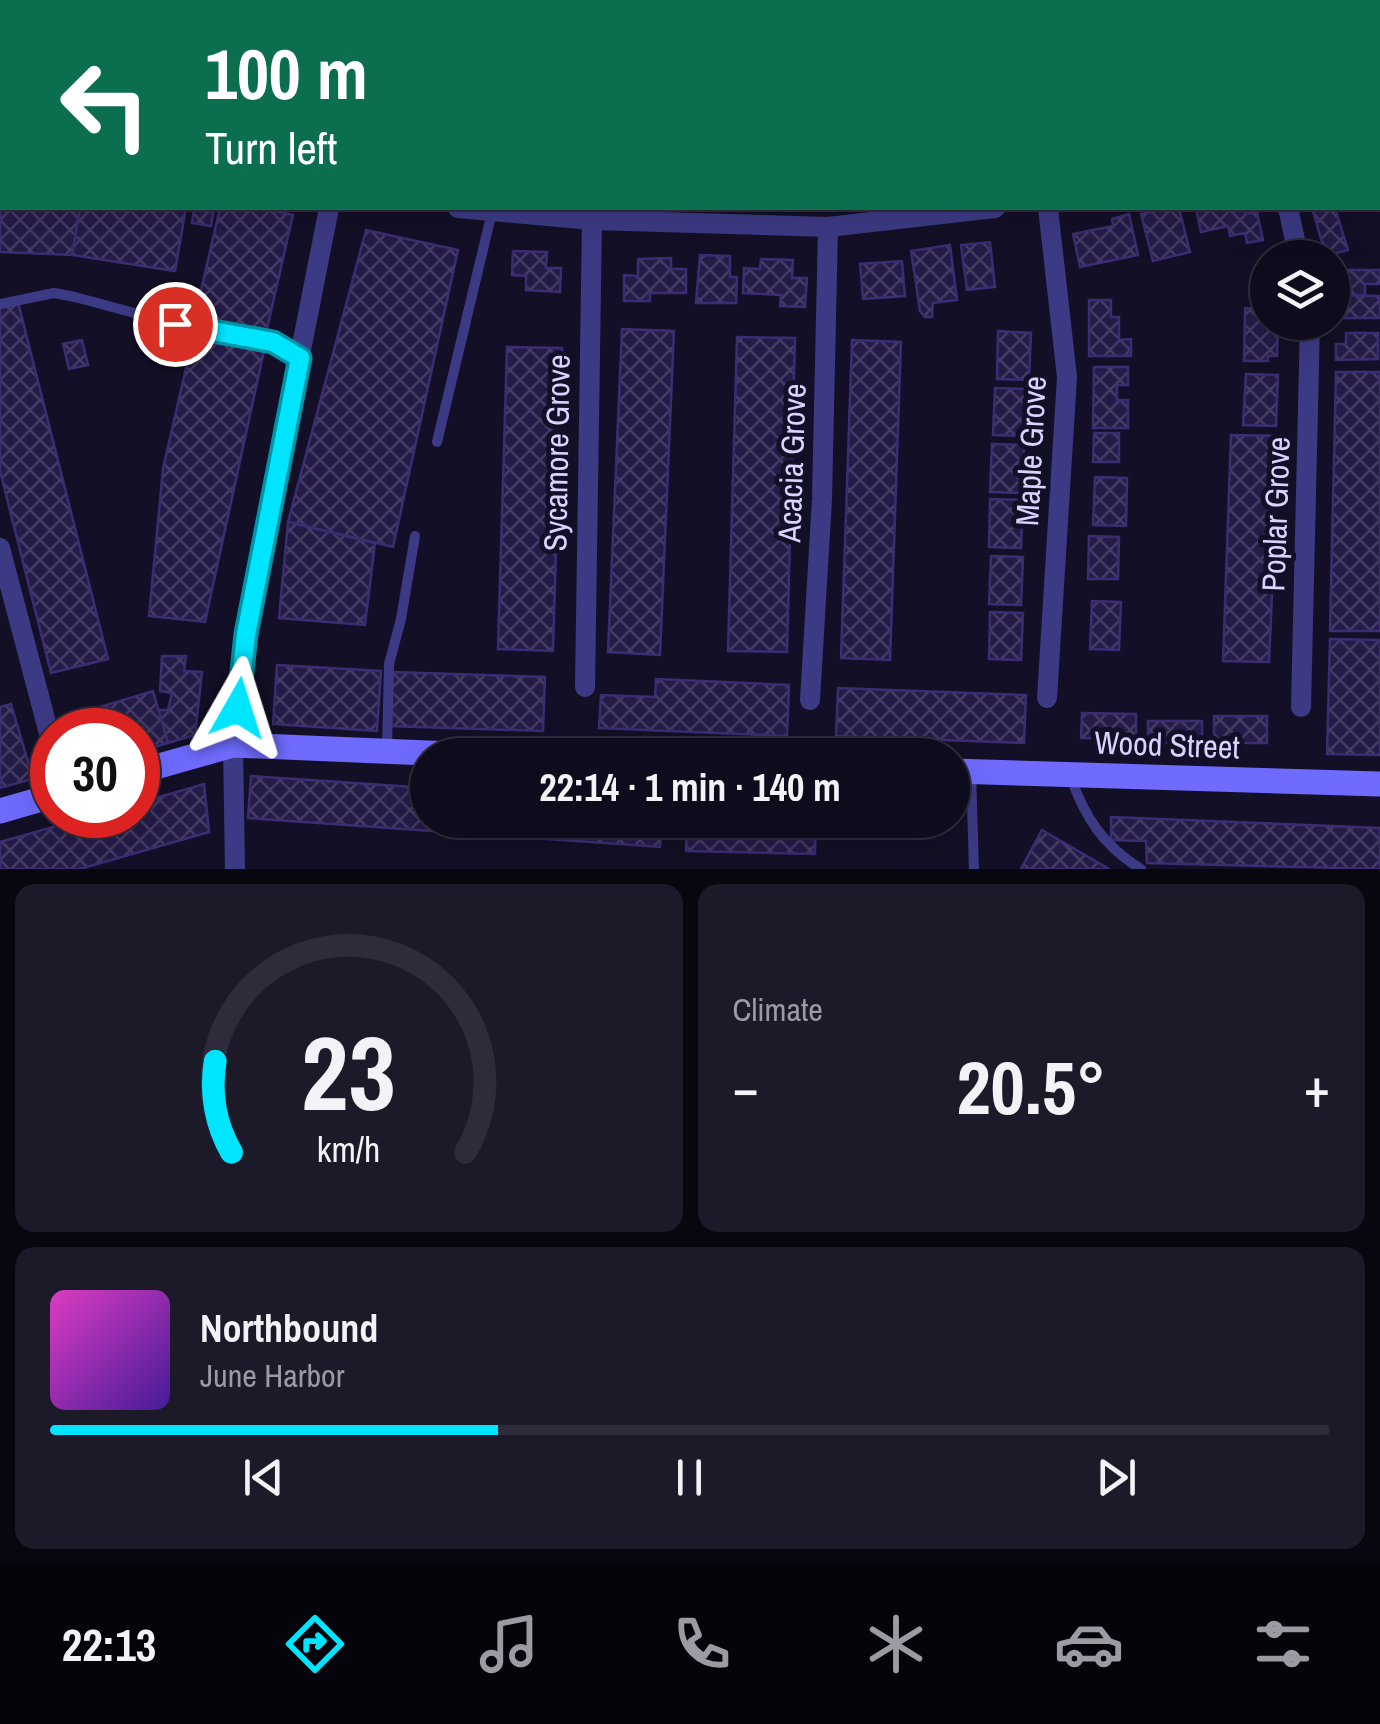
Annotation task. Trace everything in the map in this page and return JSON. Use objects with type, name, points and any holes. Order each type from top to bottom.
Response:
[{"type":"street","points":[[235,869],[233,745],[246,634],[329,210]]},
{"type":"street","points":[[481,210],[785,220],[828,227],[977,210]]},
{"type":"street","name":"Maple Grove","points":[[1047,698],[1067,377],[1048,210]]},
{"type":"street","points":[[1288,210],[1295,240]]},
{"type":"street","name":"Sycamore Grove","points":[[585,687],[592,214]]},
{"type":"street","name":"Acacia Grove","points":[[810,700],[822,499],[828,227]]},
{"type":"street","name":"Poplar Grove","points":[[1301,707],[1310,340]]},
{"type":"street","points":[[0,548],[42,708]]},
{"type":"street","points":[[160,766],[233,745],[410,753]]},
{"type":"street","name":"Wood Street","points":[[970,771],[1380,784]]},
{"type":"street","points":[[0,811],[30,802]]},
{"type":"lane","points":[[438,442],[493,211]]},
{"type":"lane","points":[[0,304],[54,293],[175,324],[273,342],[300,358]]},
{"type":"lane","points":[[387,752],[389,664],[416,536]]},
{"type":"lane","points":[[1070,774],[1094,829],[1124,859],[1141,869]]},
{"type":"lane","points":[[970,836],[974,869]]},
{"type":"building","points":[[0,210],[80,210],[72,255],[0,252]]},
{"type":"building","points":[[80,210],[186,210],[175,271],[72,255]]},
{"type":"building","points":[[194,210],[214,210],[211,226],[192,223]]},
{"type":"building","points":[[220,210],[271,210],[293,215],[266,333],[195,316]]},
{"type":"building","points":[[1180,210],[1190,252],[1153,261],[1141,214]]},
{"type":"building","points":[[1196,210],[1257,212],[1263,240],[1247,243],[1245,233],[1230,236],[1228,226],[1201,232]]},
{"type":"building","points":[[1313,210],[1336,210],[1345,240],[1321,240]]},
{"type":"building","points":[[1129,214],[1138,255],[1080,267],[1073,234],[1113,226],[1112,219]]},
{"type":"building","points":[[366,230],[458,250],[393,547],[288,522]]},
{"type":"building","points":[[990,242],[995,287],[967,290],[961,245]]},
{"type":"building","points":[[950,245],[957,300],[933,303],[932,317],[925,317],[920,311],[911,251]]},
{"type":"building","points":[[513,251],[547,252],[546,268],[561,268],[560,292],[526,290],[526,276],[512,275]]},
{"type":"building","points":[[700,255],[730,256],[730,277],[737,277],[736,303],[696,303]]},
{"type":"building","points":[[671,258],[671,269],[686,269],[686,293],[650,293],[650,301],[624,301],[624,275],[638,276],[638,259]]},
{"type":"building","points":[[761,259],[793,260],[792,278],[807,278],[805,307],[780,306],[781,295],[743,293],[744,268],[760,269]]},
{"type":"building","points":[[902,261],[905,296],[863,299],[860,264]]},
{"type":"building","points":[[1350,270],[1380,270],[1380,284],[1365,284],[1365,296],[1350,296]]},
{"type":"building","points":[[1350,295],[1380,296],[1380,318],[1350,318]]},
{"type":"building","points":[[157,298],[172,301],[169,318],[153,316]]},
{"type":"building","points":[[1089,300],[1111,300],[1111,317],[1119,317],[1119,340],[1131,339],[1131,356],[1089,356]]},
{"type":"building","points":[[18,302],[108,659],[51,673],[0,471],[0,307]]},
{"type":"building","points":[[1245,308],[1250,308],[1250,340],[1277,340],[1277,356],[1268,356],[1268,361],[1244,361]]},
{"type":"building","points":[[622,329],[674,331],[660,655],[608,652]]},
{"type":"building","points":[[998,331],[1031,333],[1029,380],[997,379]]},
{"type":"building","points":[[194,333],[265,346],[205,622],[149,616],[163,469]]},
{"type":"building","points":[[1350,333],[1378,333],[1378,359],[1336,360],[1336,344],[1346,344]]},
{"type":"building","points":[[737,337],[795,338],[787,652],[728,651]]},
{"type":"building","points":[[82,340],[88,365],[69,369],[63,344]]},
{"type":"building","points":[[852,340],[901,342],[890,660],[841,658]]},
{"type":"building","points":[[507,347],[562,348],[553,651],[498,649]]},
{"type":"building","points":[[1094,367],[1128,367],[1128,385],[1117,385],[1117,400],[1128,400],[1128,428],[1093,428]]},
{"type":"building","points":[[1336,372],[1380,372],[1380,631],[1330,631]]},
{"type":"building","points":[[1246,374],[1278,375],[1276,426],[1243,425]]},
{"type":"building","points":[[995,388],[1027,389],[1026,436],[993,435]]},
{"type":"building","points":[[1094,433],[1119,433],[1119,462],[1093,462]]},
{"type":"building","points":[[1231,435],[1279,436],[1269,662],[1223,661]]},
{"type":"building","points":[[992,444],[1024,445],[1022,493],[990,492]]},
{"type":"building","points":[[1095,477],[1127,478],[1126,526],[1093,525]]},
{"type":"building","points":[[990,499],[1023,500],[1021,548],[989,547]]},
{"type":"building","points":[[288,522],[375,543],[365,625],[279,618]]},
{"type":"building","points":[[1089,536],[1119,537],[1118,579],[1088,579]]},
{"type":"building","points":[[991,556],[1023,557],[1021,605],[989,604]]},
{"type":"building","points":[[1092,601],[1121,602],[1119,650],[1090,649]]},
{"type":"building","points":[[990,612],[1023,613],[1021,660],[989,659]]},
{"type":"building","points":[[1330,639],[1380,640],[1380,755],[1327,754]]},
{"type":"building","points":[[162,656],[186,656],[184,671],[202,672],[195,735],[168,743],[160,710],[168,710],[172,693],[160,691]]},
{"type":"building","points":[[277,665],[381,671],[377,731],[273,724]]},
{"type":"building","points":[[391,672],[545,677],[543,731],[389,726]]},
{"type":"building","points":[[656,679],[789,685],[787,736],[599,728],[601,695],[655,697]]},
{"type":"building","points":[[838,688],[1026,695],[1024,743],[836,736]]},
{"type":"building","points":[[153,691],[158,708],[96,708]]},
{"type":"building","points":[[11,704],[30,780],[0,788],[0,707]]},
{"type":"building","points":[[1082,713],[1136,714],[1136,739],[1081,738]]},
{"type":"building","points":[[160,715],[168,743],[160,745]]},
{"type":"building","points":[[1214,716],[1267,716],[1267,743],[1214,743]]},
{"type":"building","points":[[1148,721],[1202,721],[1202,743],[1148,743]]},
{"type":"building","points":[[251,776],[410,787],[410,829],[248,818]]},
{"type":"building","points":[[204,784],[209,832],[80,869],[0,869],[0,842],[30,833],[30,838],[160,838],[160,797]]},
{"type":"building","points":[[1111,817],[1380,828],[1380,869],[1147,863],[1146,841],[1111,840]]},
{"type":"building","points":[[1042,830],[1109,869],[1021,869]]},
{"type":"building","points":[[532,838],[661,838],[660,847]]},
{"type":"building","points":[[686,838],[815,838],[815,854],[686,851]]},
{"type":"route","points":[[175,324],[273,342],[300,358],[246,634],[238,708]]}]
